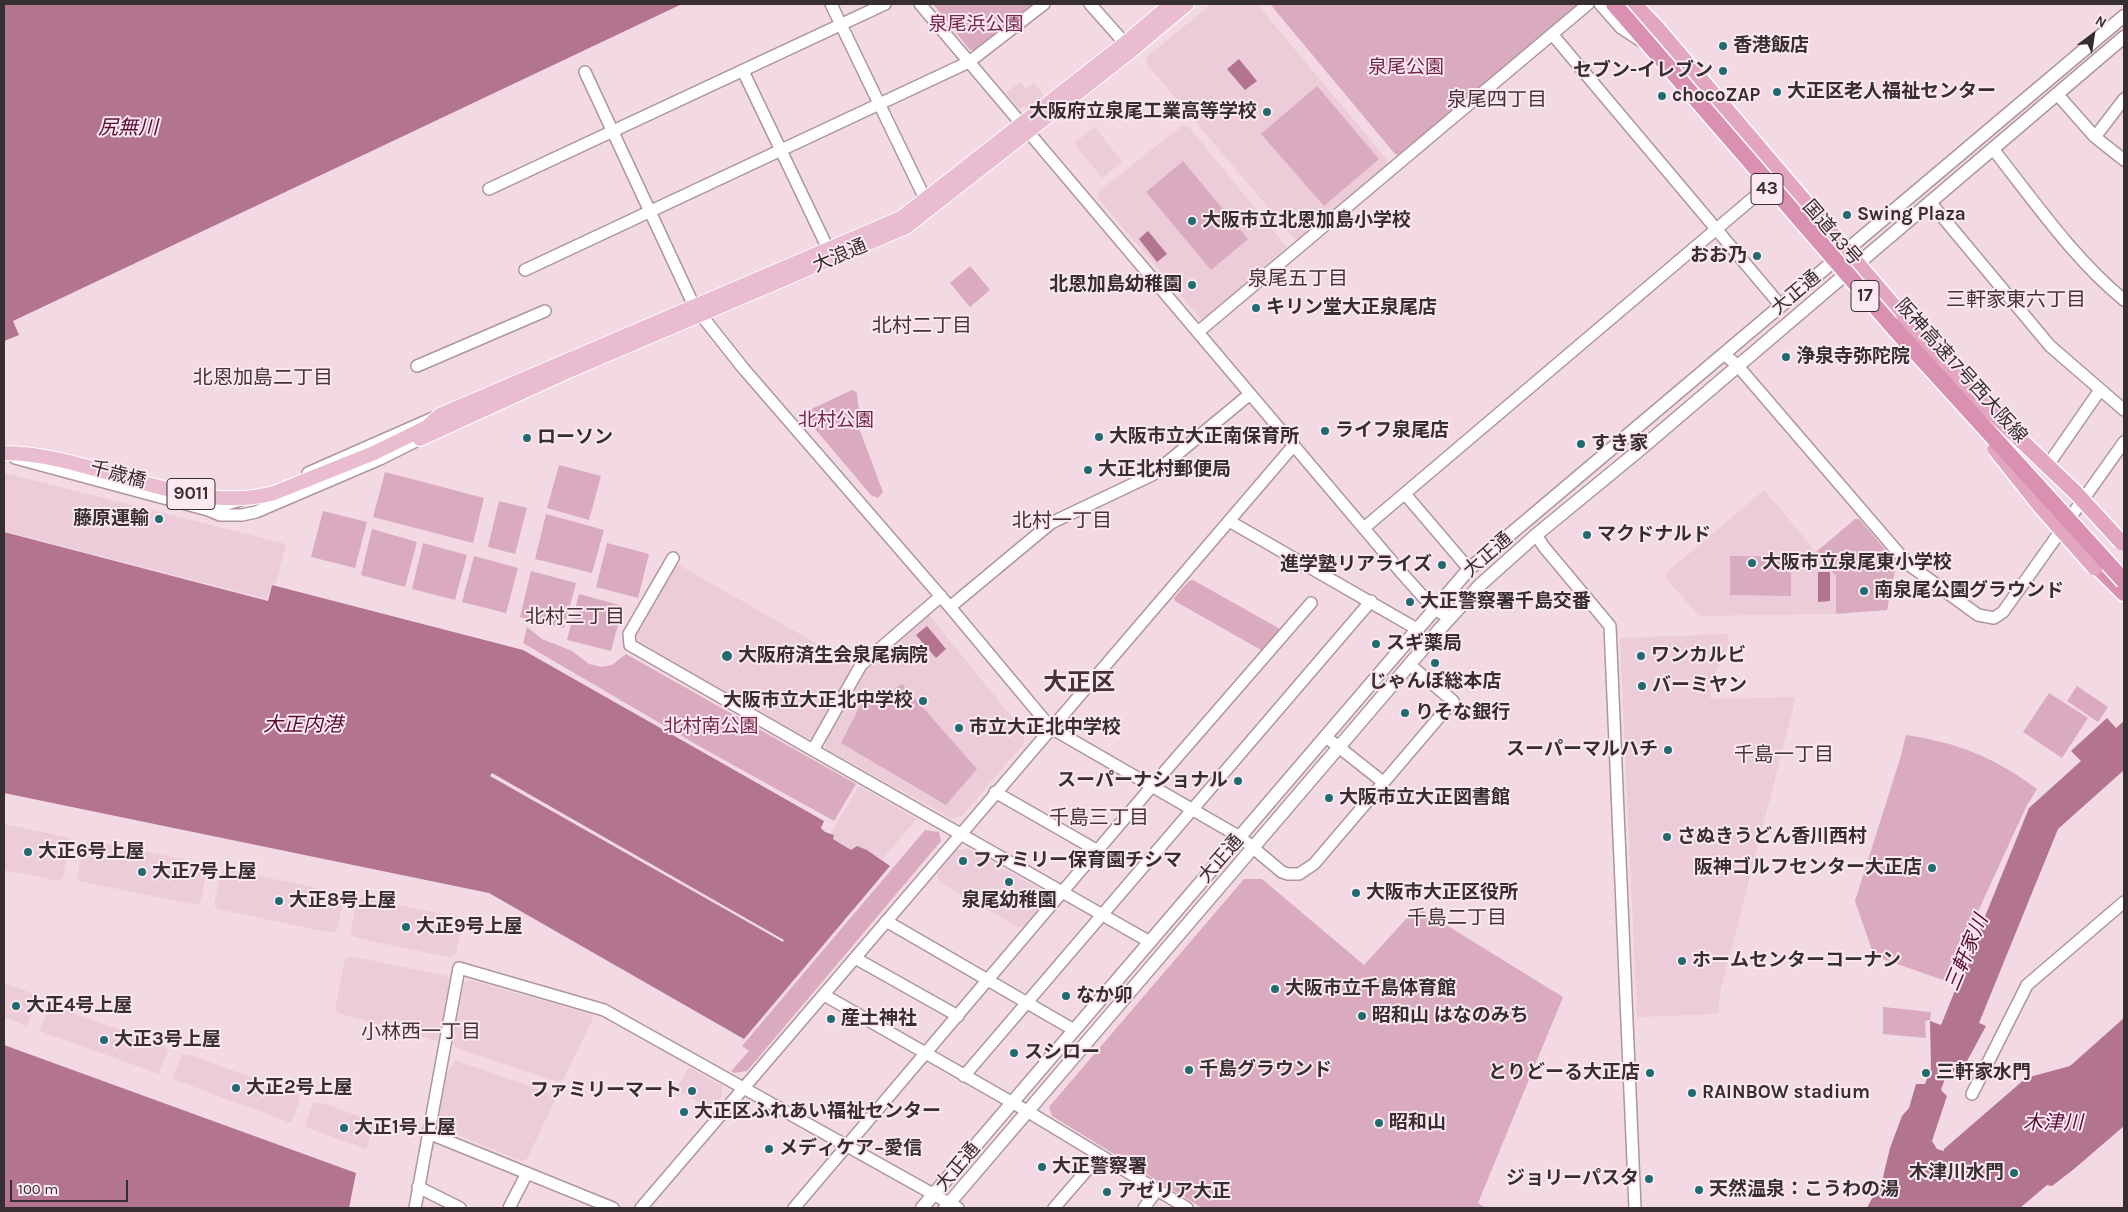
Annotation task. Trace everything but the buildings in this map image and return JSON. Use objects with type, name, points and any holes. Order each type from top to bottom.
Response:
[{"type":"highway","name":"国道43号","points":[[1634,4],[1659,30],[1904,318],[2001,423],[2063,481],[2124,546]]},
{"type":"highway","name":"国道43号","points":[[1617,7],[1640,41],[1894,336],[1977,428],[2064,534],[2124,602]]},
{"type":"highway","name":"阪神高速17号西大阪線","points":[[1617,7],[2124,566]]},
{"type":"highway","name":"阪神高速17号西大阪線","points":[[1617,7],[1894,328],[2124,581]]},
{"type":"highway","points":[[2093,512],[2124,552]]},
{"type":"highway","points":[[2064,534],[2124,593]]},
{"type":"main road","name":"大浪通","points":[[1128,47],[1171,4]]},
{"type":"main road","name":"大浪通","points":[[443,421],[830,254],[928,205],[1128,47],[1187,4]]},
{"type":"main road","name":"大正通","points":[[922,1208],[1469,569],[2124,16]]},
{"type":"main road","name":"大正通","points":[[951,1206],[1027,1111],[1480,585],[1536,535],[1637,452],[1842,276],[2123,41]]},
{"type":"main road","points":[[393,444],[414,442],[443,421]]},
{"type":"main road","name":"千歳橋","points":[[4,454],[58,459],[184,493],[232,500],[260,497],[274,493],[374,453],[443,421]]},
{"type":"street","points":[[831,4],[878,105],[928,205]]},
{"type":"street","points":[[489,189],[885,4]]},
{"type":"street","points":[[920,4],[1364,528],[1434,609],[1450,618]]},
{"type":"street","points":[[526,270],[969,62],[1044,4]]},
{"type":"street","points":[[1090,4],[1128,47]]},
{"type":"street","points":[[1198,332],[1588,4]]},
{"type":"street","points":[[1600,4],[1621,28],[1640,41]]},
{"type":"street","points":[[1641,4],[1659,30]]},
{"type":"street","points":[[1552,34],[1782,306]]},
{"type":"street","points":[[743,71],[830,254]]},
{"type":"street","points":[[585,72],[698,311],[743,368],[941,596],[1051,728],[1240,837],[1282,872],[1294,875],[1304,872],[1335,840],[1453,701],[1410,665]]},
{"type":"street","points":[[2058,94],[2095,137],[2124,160]]},
{"type":"street","points":[[2095,137],[2124,99]]},
{"type":"street","points":[[1993,149],[2081,257],[2103,282],[2124,300]]},
{"type":"street","points":[[1364,528],[1766,187]]},
{"type":"street","points":[[1930,202],[2050,346],[2124,410]]},
{"type":"street","points":[[416,366],[545,311]]},
{"type":"street","points":[[1724,354],[1737,365],[1908,564],[1970,611],[1988,618],[1994,618],[2004,612],[2124,442]]},
{"type":"street","points":[[2048,465],[2100,390]]},
{"type":"street","points":[[950,607],[1051,522],[1152,476],[1250,394]]},
{"type":"street","points":[[208,510],[257,495],[443,421]]},
{"type":"street","points":[[4,454],[208,510],[220,515],[242,515],[256,512],[380,459],[414,442]]},
{"type":"street","points":[[641,1208],[995,792],[1294,445]]},
{"type":"street","points":[[1405,494],[1469,569]]},
{"type":"street","points":[[256,512],[257,495]]},
{"type":"street","points":[[1229,521],[1417,629]]},
{"type":"street","points":[[1536,535],[1610,626],[1635,1208]]},
{"type":"street","points":[[673,558],[629,634],[630,645],[1150,942]]},
{"type":"street","points":[[813,750],[860,665],[941,596]]},
{"type":"street","points":[[964,1076],[1371,601]]},
{"type":"street","points":[[794,1208],[1311,603]]},
{"type":"street","points":[[1326,736],[1384,782]]},
{"type":"street","points":[[995,792],[1098,851]]},
{"type":"street","points":[[1972,1094],[2028,985],[2124,902]]},
{"type":"street","points":[[886,922],[1074,1030]]},
{"type":"street","points":[[855,958],[958,1016]]},
{"type":"street","points":[[414,1208],[459,968],[604,1010],[951,1206]]},
{"type":"street","points":[[824,995],[1012,1102],[1187,1208]]},
{"type":"street","points":[[428,1133],[613,1208]]},
{"type":"street","points":[[1054,1208],[1100,1155]]},
{"type":"street","points":[[510,1208],[527,1173]]},
{"type":"street","points":[[418,1188],[460,1208]]},
{"type":"street","points":[[1144,1208],[1157,1190]]},
{"type":"shaded area","name":"大阪府立泉尾工業高等学校","points":[[1211,4],[1257,4],[1388,161],[1387,165],[1299,239],[1294,238],[1146,63],[1147,57]]},
{"type":"shaded area","points":[[1020,82],[1026,89],[1034,83],[1044,96],[1030,106],[1019,108],[1006,93]]},
{"type":"shaded area","name":"大阪市立北恩加島小学校","points":[[1182,126],[1188,126],[1286,246],[1205,319],[1200,318],[1097,197],[1098,192]]},
{"type":"shaded area","points":[[1095,127],[1122,162],[1102,178],[1074,143]]},
{"type":"shaded area","points":[[4,473],[286,544],[276,584],[271,583],[267,599],[4,531]]},
{"type":"shaded area","name":"大阪市立泉尾東小学校","points":[[1763,491],[1766,492],[1836,576],[1836,614],[1699,616],[1666,578],[1666,573]]},
{"type":"shaded area","points":[[679,565],[849,662],[852,672],[814,738],[807,738],[638,642],[636,635],[673,568]]},
{"type":"shaded area","name":"大阪市立大正北中学校","points":[[929,615],[1024,732],[1024,743],[962,816],[951,818],[826,749],[825,742],[867,669]]},
{"type":"shaded area","points":[[1728,634],[1729,644],[1710,684],[1711,699],[1796,697],[1720,993],[1718,1014],[1637,1017],[1620,638]]},
{"type":"shaded area","points":[[859,786],[917,819],[882,859],[867,850],[851,850],[833,839],[834,835],[831,833]]},
{"type":"shaded area","points":[[4,824],[67,837],[70,840],[63,878],[59,881],[4,870]]},
{"type":"shaded area","points":[[89,840],[206,864],[207,868],[201,902],[196,905],[80,881],[77,876],[84,844]]},
{"type":"shaded area","points":[[968,849],[1047,893],[1048,898],[1025,926],[1018,927],[940,882],[937,875],[957,850]]},
{"type":"shaded area","points":[[225,869],[341,893],[344,898],[337,930],[332,933],[217,909],[214,904],[221,872]]},
{"type":"shaded area","points":[[363,897],[460,918],[463,921],[456,954],[451,958],[354,937],[350,933],[357,901]]},
{"type":"shaded area","points":[[350,956],[447,976],[451,980],[440,1038],[436,1041],[338,1013],[335,1009],[345,959]]},
{"type":"shaded area","points":[[469,980],[590,1014],[593,1019],[563,1080],[558,1082],[456,1048],[453,1043],[464,983]]},
{"type":"shaded area","name":"大正4号上屋","points":[[4,983],[34,994],[37,999],[27,1026],[4,1017]]},
{"type":"shaded area","name":"大正3号上屋","points":[[53,1006],[165,1046],[168,1051],[159,1074],[40,1031],[48,1008]]},
{"type":"shaded area","name":"大正2号上屋","points":[[187,1054],[297,1094],[300,1099],[291,1123],[173,1079],[181,1056]]},
{"type":"shaded area","points":[[455,1060],[552,1094],[555,1100],[527,1159],[522,1161],[441,1128],[438,1123],[447,1073]]},
{"type":"shaded area","points":[[689,1067],[722,1086],[722,1095],[712,1110],[676,1089]]},
{"type":"shaded area","name":"大正1号上屋","points":[[318,1102],[373,1121],[375,1124],[366,1149],[305,1127],[313,1103]]},
{"type":"green space","name":"泉尾浜公園","points":[[933,4],[1033,4],[976,50],[970,50]]},
{"type":"green space","name":"泉尾公園","points":[[1270,4],[1579,4],[1400,155],[1395,154]]},
{"type":"green space","points":[[1317,86],[1379,159],[1324,206],[1261,134]]},
{"type":"green space","points":[[1183,161],[1248,239],[1211,270],[1146,192]]},
{"type":"green space","points":[[970,266],[990,290],[970,307],[950,283]]},
{"type":"green space","name":"北村公園","points":[[852,390],[857,393],[859,411],[856,413],[860,431],[883,492],[878,498],[871,495],[804,416],[805,412]]},
{"type":"green space","points":[[559,465],[601,476],[589,520],[547,508]]},
{"type":"green space","points":[[385,472],[484,498],[473,543],[373,517]]},
{"type":"green space","points":[[499,501],[527,508],[515,554],[488,547]]},
{"type":"green space","points":[[323,511],[367,522],[355,568],[311,557]]},
{"type":"green space","points":[[546,514],[604,530],[592,573],[535,559]]},
{"type":"green space","points":[[1855,519],[1859,519],[1895,561],[1896,566],[1887,610],[1836,614],[1836,576],[1816,552]]},
{"type":"green space","points":[[372,529],[417,542],[405,587],[361,575]]},
{"type":"green space","points":[[423,543],[467,555],[455,600],[412,589]]},
{"type":"green space","points":[[607,543],[649,554],[638,598],[596,587]]},
{"type":"green space","points":[[474,556],[518,568],[506,613],[462,602]]},
{"type":"green space","points":[[1730,556],[1791,557],[1791,596],[1730,595]]},
{"type":"green space","points":[[531,571],[576,583],[564,628],[520,617]]},
{"type":"green space","points":[[1193,580],[1280,629],[1279,632],[1266,649],[1261,650],[1175,601],[1174,598],[1189,581]]},
{"type":"green space","points":[[579,594],[623,606],[611,651],[567,640]]},
{"type":"green space","name":"北村南公園","points":[[527,627],[542,639],[572,651],[589,664],[602,667],[612,665],[626,654],[856,784],[834,821],[699,746],[523,643]]},
{"type":"green space","points":[[902,684],[977,769],[946,805],[841,743],[866,694],[878,699]]},
{"type":"green space","points":[[2077,686],[2108,707],[2098,722],[2067,701]]},
{"type":"green space","points":[[2049,693],[2088,718],[2062,758],[2023,732]]},
{"type":"green space","name":"阪神ゴルフセンター大正店","points":[[1906,735],[1942,742],[1975,753],[2006,768],[2037,789],[2026,807],[1946,981],[1874,956],[1855,901]]},
{"type":"green space","points":[[925,830],[939,832],[941,841],[747,1071],[735,1073],[731,1071],[749,1051],[742,1046]]},
{"type":"green space","points":[[1244,879],[1262,879],[1364,965],[1417,907],[1563,997],[1478,1203],[1486,1208],[1202,1208],[1052,1116],[1049,1107]]},
{"type":"green space","points":[[1883,1007],[1931,1012],[1930,1020],[1925,1021],[1926,1038],[1883,1034]]},
{"type":"water","name":"尻無川","points":[[4,4],[682,4],[13,321],[19,335],[4,341]]},
{"type":"water","points":[[1239,59],[1257,81],[1245,90],[1227,69]]},
{"type":"water","points":[[1148,231],[1167,254],[1157,262],[1139,239]]},
{"type":"water","name":"大正内港","points":[[4,532],[268,601],[272,585],[523,650],[824,821],[821,828],[825,832],[834,835],[833,839],[851,850],[857,846],[867,850],[890,866],[744,1039],[489,893],[4,793]]},
{"type":"water","points":[[1818,572],[1830,572],[1830,601],[1818,602]]},
{"type":"water","points":[[927,626],[946,649],[936,658],[916,635]]},
{"type":"water","name":"木津川","points":[[2107,718],[2116,728],[2124,721],[2124,770],[2058,829],[1979,1023],[1986,1026],[1960,1074],[1950,1070],[1947,1073],[1941,1090],[1947,1096],[1932,1141],[1937,1149],[1944,1151],[2026,1078],[2070,1066],[2124,1018],[2124,1126],[2074,1169],[2052,1186],[2047,1185],[2020,1208],[1867,1208],[1883,1177],[1890,1148],[1902,1116],[1909,1108],[1916,1084],[1925,1084],[1931,1067],[1930,1021],[1941,1025],[2029,808],[2081,761],[2071,751]]},
{"type":"water","points":[[4,1045],[356,1173],[349,1208],[4,1208]]},
{"type":"pier","points":[[492,773],[784,940],[783,942],[490,776]]},
{"type":"place","name":"香港飯店","points":[[1723,46]]},
{"type":"place","name":"セブン-イレブン","points":[[1723,71]]},
{"type":"place","name":"大正区老人福祉センター","points":[[1777,92]]},
{"type":"place","name":"chocoZAP","points":[[1662,96]]},
{"type":"place","name":"大阪府立泉尾工業高等学校","points":[[1267,112]]},
{"type":"place","name":"Swing Plaza","points":[[1847,215]]},
{"type":"place","name":"大阪市立北恩加島小学校","points":[[1192,221]]},
{"type":"place","name":"おお乃","points":[[1757,256]]},
{"type":"place","name":"北恩加島幼稚園","points":[[1192,285]]},
{"type":"place","name":"キリン堂大正泉尾店","points":[[1256,308]]},
{"type":"place","name":"浄泉寺弥陀院","points":[[1786,357]]},
{"type":"place","name":"ライフ泉尾店","points":[[1325,431]]},
{"type":"place","name":"大阪市立大正南保育所","points":[[1099,437]]},
{"type":"place","name":"ローソン","points":[[527,438]]},
{"type":"place","name":"すき家","points":[[1581,444]]},
{"type":"place","name":"大正北村郵便局","points":[[1088,470]]},
{"type":"place","name":"藤原運輸","points":[[159,519]]},
{"type":"place","name":"マクドナルド","points":[[1587,535]]},
{"type":"place","name":"大阪市立泉尾東小学校","points":[[1752,563]]},
{"type":"place","name":"進学塾リアライズ","points":[[1442,565]]},
{"type":"place","name":"南泉尾公園グラウンド","points":[[1864,591]]},
{"type":"place","name":"大正警察署千島交番","points":[[1410,602]]},
{"type":"place","name":"スギ薬局","points":[[1376,644]]},
{"type":"place","name":"大阪府済生会泉尾病院","points":[[727,656]]},
{"type":"place","name":"ワンカルビ","points":[[1641,656]]},
{"type":"place","name":"じゃんぼ総本店","points":[[1435,663]]},
{"type":"place","name":"バーミヤン","points":[[1642,686]]},
{"type":"place","name":"大阪市立大正北中学校","points":[[923,701]]},
{"type":"place","name":"りそな銀行","points":[[1405,713]]},
{"type":"place","name":"市立大正北中学校","points":[[959,728]]},
{"type":"place","name":"スーパーマルハチ","points":[[1668,750]]},
{"type":"place","name":"スーパーナショナル","points":[[1238,781]]},
{"type":"place","name":"大阪市立大正図書館","points":[[1329,798]]},
{"type":"place","name":"さぬきうどん香川西村","points":[[1667,837]]},
{"type":"place","name":"大正6号上屋","points":[[28,852]]},
{"type":"place","name":"ファミリー保育園チシマ","points":[[963,861]]},
{"type":"place","name":"阪神ゴルフセンター大正店","points":[[1932,868]]},
{"type":"place","name":"大正7号上屋","points":[[142,872]]},
{"type":"place","name":"泉尾幼稚園","points":[[1009,882]]},
{"type":"place","name":"大阪市大正区役所","points":[[1356,893]]},
{"type":"place","name":"大正8号上屋","points":[[279,901]]},
{"type":"place","name":"大正9号上屋","points":[[406,927]]},
{"type":"place","name":"ホームセンターコーナン","points":[[1682,961]]},
{"type":"place","name":"大阪市立千島体育館","points":[[1275,989]]},
{"type":"place","name":"なか卯","points":[[1066,996]]},
{"type":"place","name":"大正4号上屋","points":[[16,1006]]},
{"type":"place","name":"昭和山 はなのみち","points":[[1362,1016]]},
{"type":"place","name":"産土神社","points":[[831,1019]]},
{"type":"place","name":"大正3号上屋","points":[[104,1040]]},
{"type":"place","name":"スシロー","points":[[1014,1053]]},
{"type":"place","name":"千島グラウンド","points":[[1189,1070]]},
{"type":"place","name":"とりどーる大正店","points":[[1650,1073]]},
{"type":"place","name":"三軒家水門","points":[[1926,1073]]},
{"type":"place","name":"大正2号上屋","points":[[236,1088]]},
{"type":"place","name":"ファミリーマート","points":[[692,1091]]},
{"type":"place","name":"RAINBOW stadium","points":[[1692,1093]]},
{"type":"place","name":"大正区ふれあい福祉センター","points":[[684,1112]]},
{"type":"place","name":"昭和山","points":[[1379,1123]]},
{"type":"place","name":"大正1号上屋","points":[[344,1128]]},
{"type":"place","name":"メディケア−愛信","points":[[769,1149]]},
{"type":"place","name":"大正警察署","points":[[1042,1167]]},
{"type":"place","name":"木津川水門","points":[[2014,1173]]},
{"type":"place","name":"ジョリーパスタ","points":[[1649,1179]]},
{"type":"place","name":"天然温泉：こうわの湯","points":[[1699,1190]]},
{"type":"place","name":"アゼリア大正","points":[[1107,1192]]},
{"type":"district","name":"泉尾四丁目","points":[[1497,100]]},
{"type":"district","name":"泉尾五丁目","points":[[1298,279]]},
{"type":"district","name":"三軒家東六丁目","points":[[2016,300]]},
{"type":"district","name":"北村二丁目","points":[[922,326]]},
{"type":"district","name":"北恩加島二丁目","points":[[263,378]]},
{"type":"district","name":"北村一丁目","points":[[1062,521]]},
{"type":"district","name":"北村三丁目","points":[[575,617]]},
{"type":"district","name":"大正区","points":[[1079,683]]},
{"type":"district","name":"千島一丁目","points":[[1784,755]]},
{"type":"district","name":"千島三丁目","points":[[1099,818]]},
{"type":"district","name":"千島二丁目","points":[[1457,918]]},
{"type":"district","name":"小林西一丁目","points":[[421,1032]]},
{"type":"water label","name":"三軒家川","points":[[1967,953]]}]
